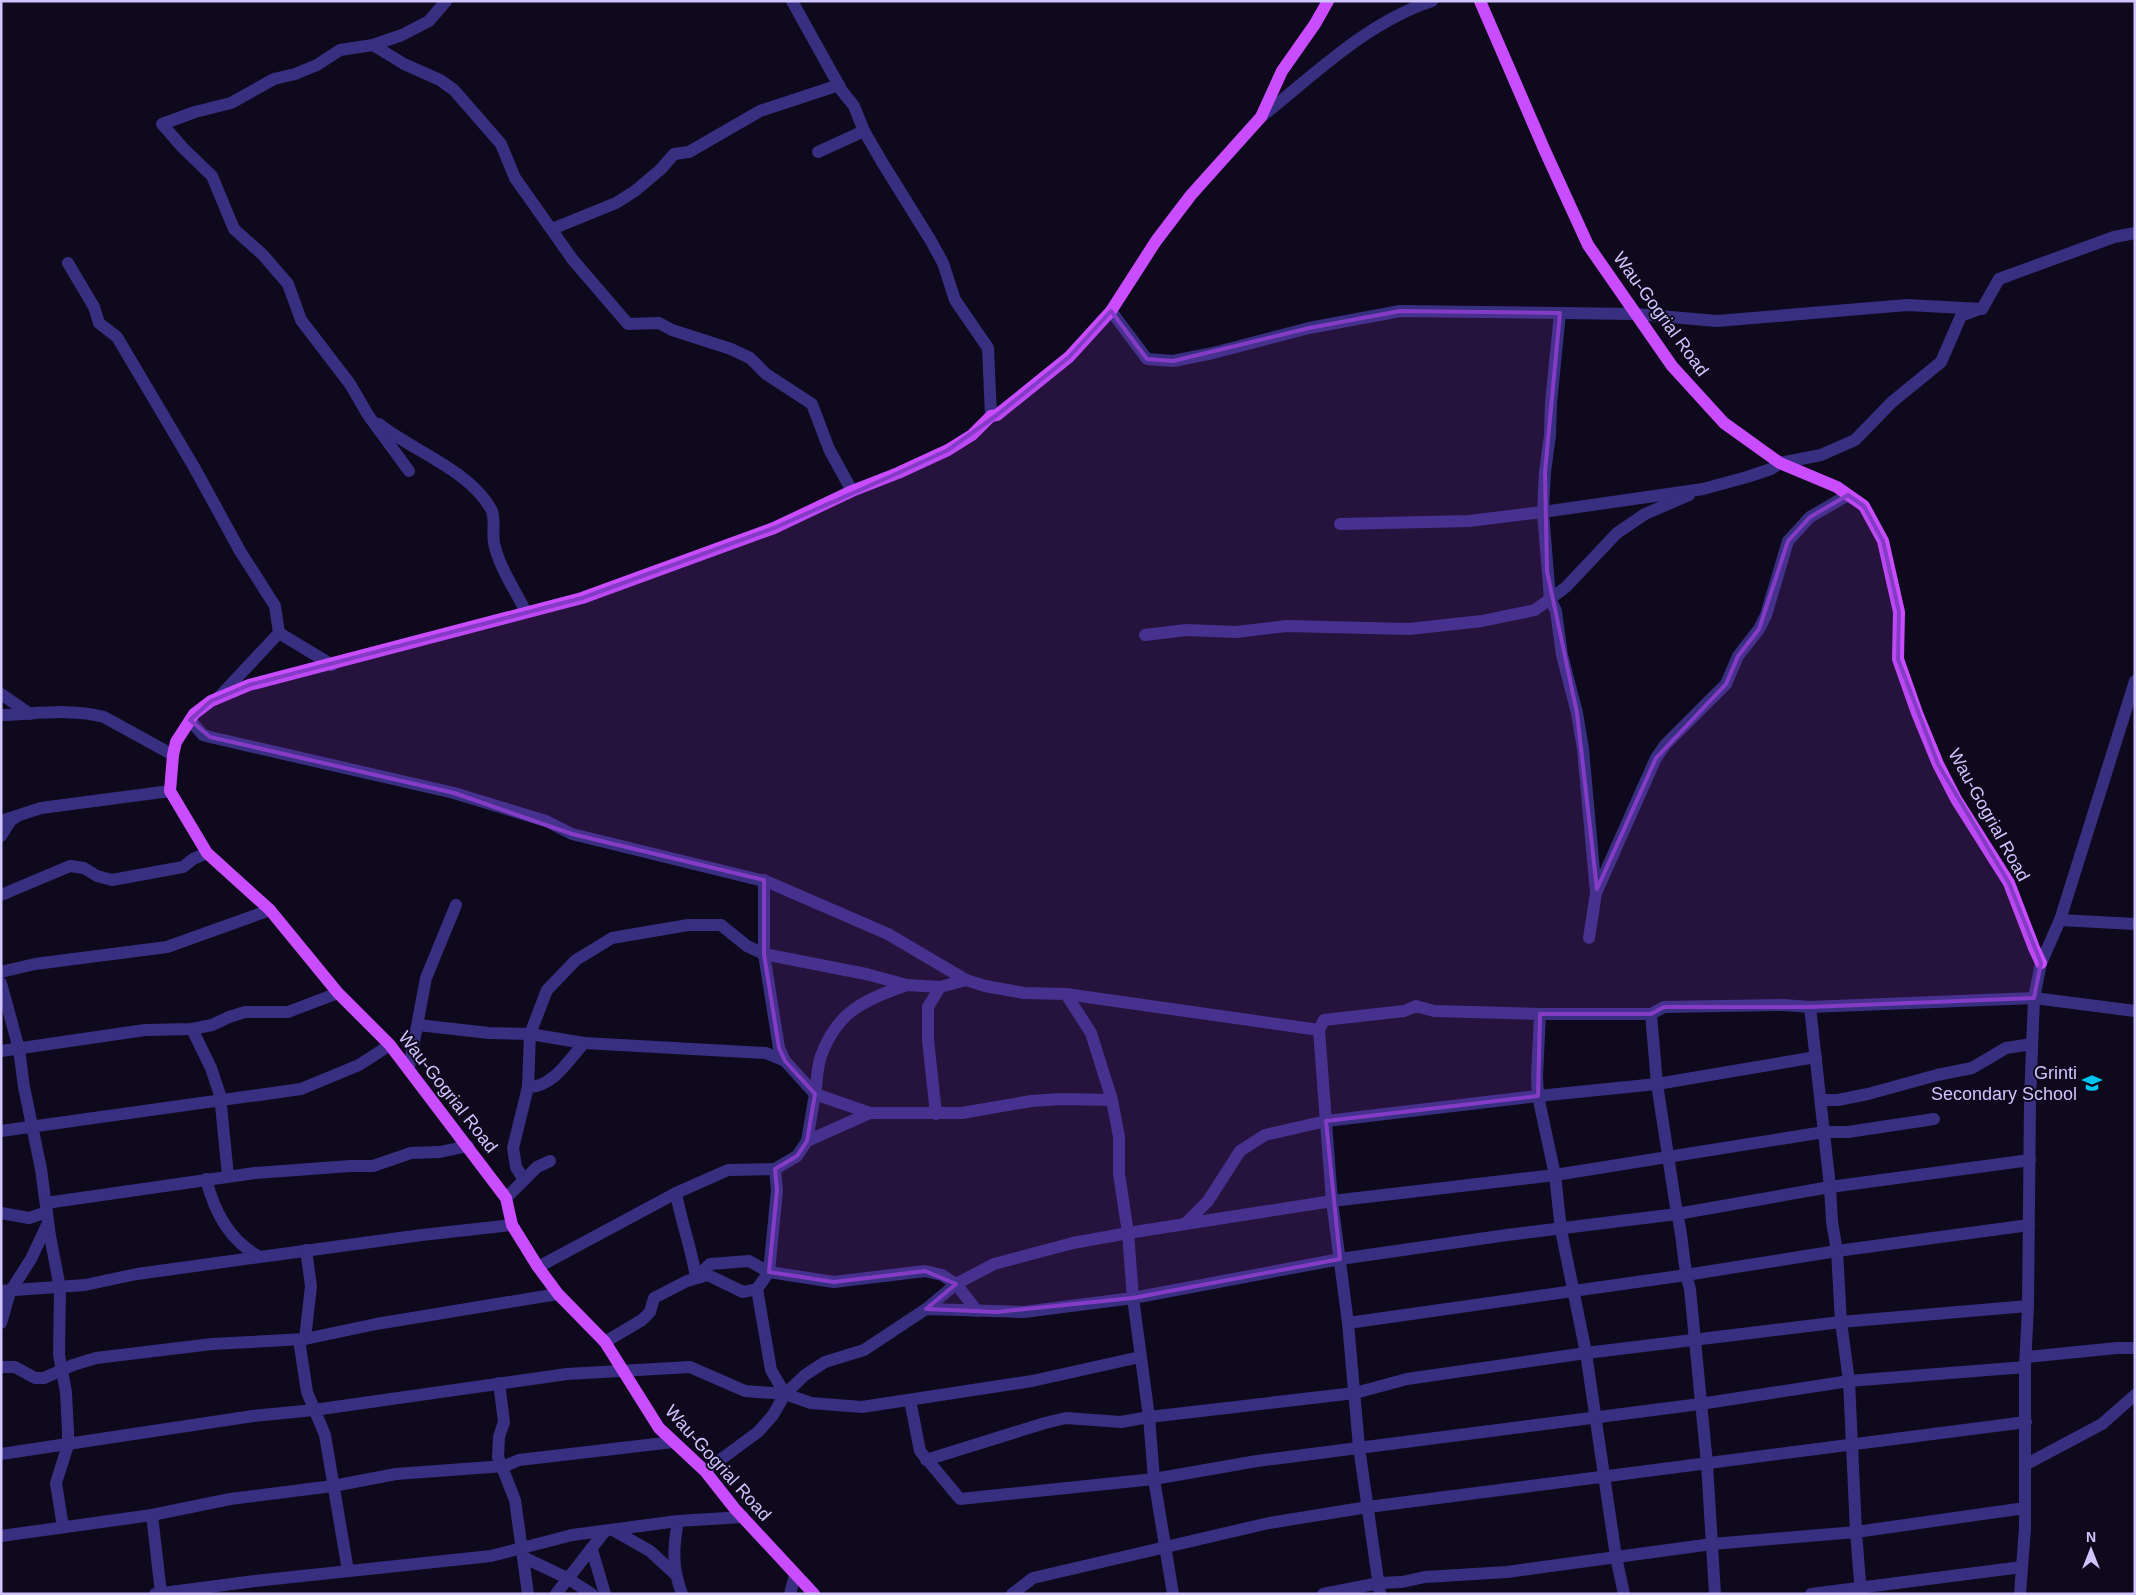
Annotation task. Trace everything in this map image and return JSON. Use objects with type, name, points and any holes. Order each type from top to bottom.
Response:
[{"type":"main road","points":[[170,790],[173,755],[181,732],[201,707],[220,696],[249,685],[582,598],[766,531],[852,491],[898,473],[948,450],[972,435],[991,416],[998,415],[1069,357],[1111,311],[1156,241],[1191,195],[1261,116],[1282,71],[1316,24],[1328,1]]},
{"type":"main road","name":"Wau-Gogrial Road","points":[[1480,1],[1588,245],[1672,366],[1724,423],[1780,463],[1836,488],[1864,506],[1883,541],[1899,612],[1898,658],[1938,764],[1956,799],[2010,883],[2041,963]]},
{"type":"main road","name":"Wau-Gogrial Road","points":[[170,790],[207,853],[270,910],[338,993],[390,1044],[409,1068],[506,1198],[512,1226],[538,1267],[558,1294],[605,1342],[659,1428],[704,1471],[743,1517],[814,1594]]},
{"type":"street","points":[[410,471],[368,415],[350,384],[301,320],[288,284],[263,255],[234,229],[212,176],[162,124],[195,112],[231,103],[274,79],[295,74],[317,65],[340,50],[373,45],[402,35],[429,21],[446,1]]},
{"type":"street","points":[[792,1],[839,85],[854,106],[864,131],[943,263],[955,300],[988,348],[991,416]]},
{"type":"street","points":[[1261,116],[1350,45],[1408,9],[1432,1]]},
{"type":"street","points":[[373,45],[404,64],[440,80],[454,90],[501,144],[515,178],[573,260],[628,324],[659,323],[672,330],[731,349],[750,358],[766,374],[812,404],[829,449],[852,491]]},
{"type":"street","points":[[552,230],[616,203],[635,191],[661,169],[674,154],[689,152],[760,111],[839,85]]},
{"type":"street","points":[[818,152],[864,131]]},
{"type":"street","points":[[1145,635],[1186,630],[1236,632],[1287,626],[1409,628],[1482,621],[1535,610],[1580,573],[1617,533],[1645,514],[1704,489],[1772,469],[1780,463],[1821,455],[1855,440],[1892,402],[1941,362],[1961,316],[1982,309],[1999,279],[2114,237],[2135,233]]},
{"type":"street","points":[[68,263],[94,307],[98,323],[117,337],[194,467],[240,551],[275,606],[279,633]]},
{"type":"street","points":[[1111,311],[1147,359],[1173,361],[1213,353],[1309,328],[1400,312],[1636,314],[1717,321],[1907,305],[1982,309]]},
{"type":"street","points":[[1560,313],[1543,512],[1550,599],[1556,611],[1562,655],[1577,713],[1583,749],[1596,892],[1589,938]]},
{"type":"street","points":[[368,415],[397,438],[450,468],[473,487],[492,510],[494,543],[506,573],[526,612]]},
{"type":"street","points":[[1340,524],[1469,521],[1704,489]]},
{"type":"street","points":[[1596,892],[1656,758],[1665,745],[1726,684],[1738,656],[1759,629],[1766,615],[1771,592],[1780,570],[1788,540],[1810,517],[1848,495]]},
{"type":"street","points":[[279,633],[332,664]]},
{"type":"street","points":[[220,696],[279,633]]},
{"type":"street","points":[[2020,1594],[2025,1508],[2026,1362],[2034,998],[2041,963],[2060,920],[2135,682]]},
{"type":"street","points":[[1,694],[30,714]]},
{"type":"street","points":[[1,715],[80,712],[104,717],[173,755]]},
{"type":"street","points":[[190,720],[203,735],[210,737],[454,792],[546,822],[572,834],[764,880],[800,894],[888,934],[966,980],[985,986],[1024,993],[1066,994],[1319,1030]]},
{"type":"street","points":[[1,821],[41,808],[170,790]]},
{"type":"street","points":[[1,836],[11,820],[19,815]]},
{"type":"street","points":[[1,894],[70,866],[84,868],[97,876],[112,880],[183,866],[207,853]]},
{"type":"street","points":[[764,880],[764,954],[779,1048],[785,1061],[815,1094],[870,1113],[962,1113],[1031,1101],[1062,1099],[1112,1100]]},
{"type":"street","points":[[409,1068],[426,978],[456,905]]},
{"type":"street","points":[[1,972],[35,964],[166,947],[187,942],[238,920],[270,910]]},
{"type":"street","points":[[2060,920],[2135,924]]},
{"type":"street","points":[[524,1180],[516,1167],[513,1148],[528,1087],[530,1034],[548,990],[576,960],[612,938],[688,924],[721,925],[747,946],[764,954],[866,974],[907,986],[940,987],[966,980]]},
{"type":"street","points":[[1,983],[19,1049],[60,1288],[58,1348],[68,1412],[68,1445],[56,1483],[63,1527]]},
{"type":"street","points":[[538,1267],[676,1194],[728,1170],[775,1169],[797,1156],[807,1141],[821,1056],[842,1018],[856,1006],[876,995],[907,986]]},
{"type":"street","points":[[936,1114],[928,1040],[928,1006],[940,987]]},
{"type":"street","points":[[1,1051],[145,1030],[192,1029],[245,1012],[288,1012],[338,993]]},
{"type":"street","points":[[1066,994],[1091,1033],[1112,1100],[1119,1137],[1119,1174],[1128,1233],[1132,1298],[1148,1417],[1154,1479],[1173,1594]]},
{"type":"street","points":[[1380,1588],[1359,1447],[1348,1323],[1332,1201],[1319,1030],[1324,1020],[1404,1011],[1416,1006],[1434,1011],[1540,1014],[1651,1014],[1664,1007],[1810,1007],[2034,998],[2135,1012]]},
{"type":"street","points":[[1810,1007],[1830,1187],[1832,1222],[1837,1251],[1841,1322],[1849,1381],[1856,1532],[1861,1591]]},
{"type":"street","points":[[1540,1014],[1538,1096],[1555,1175],[1561,1230],[1586,1353],[1616,1557],[1624,1594]]},
{"type":"street","points":[[1651,1014],[1657,1084],[1680,1225],[1686,1276],[1690,1288],[1707,1464],[1715,1594]]},
{"type":"street","points":[[418,1025],[489,1033],[530,1034],[584,1043],[766,1053],[785,1061]]},
{"type":"street","points":[[192,1029],[211,1068],[222,1101],[228,1176]]},
{"type":"street","points":[[528,1087],[538,1087],[553,1077],[584,1043]]},
{"type":"street","points":[[1,1131],[222,1101],[301,1088],[359,1065],[390,1044]]},
{"type":"street","points":[[1821,1100],[1838,1100],[1868,1094],[1937,1074],[1972,1068],[2006,1048],[2032,1044]]},
{"type":"street","points":[[1185,1224],[1208,1201],[1240,1151],[1264,1135],[1326,1121],[1657,1084],[1816,1056]]},
{"type":"street","points":[[807,1141],[870,1113]]},
{"type":"street","points":[[704,1471],[758,1432],[773,1416],[785,1394],[805,1375],[825,1362],[864,1350],[926,1309],[956,1284],[994,1264],[1073,1243],[1332,1201],[1555,1175],[1824,1132],[1848,1132],[1934,1119]]},
{"type":"street","points":[[1,1212],[29,1218],[47,1212],[206,1179],[294,1169],[373,1166],[411,1153],[440,1152],[468,1146]]},
{"type":"street","points":[[926,1309],[1024,1312],[1132,1298],[1340,1259],[1506,1235],[1561,1230],[1677,1214],[1830,1187],[2030,1160]]},
{"type":"street","points":[[506,1198],[537,1167],[550,1162]]},
{"type":"street","points":[[605,1342],[642,1320],[650,1312],[654,1298],[696,1278],[708,1275],[744,1292],[757,1289],[769,1272],[777,1190],[775,1169]]},
{"type":"street","points":[[206,1179],[214,1203],[229,1232],[245,1248],[260,1257]]},
{"type":"street","points":[[676,1194],[693,1258],[696,1278]]},
{"type":"street","points":[[1,1324],[6,1291],[31,1259],[47,1212]]},
{"type":"street","points":[[1348,1323],[1686,1276],[1837,1251],[2029,1225]]},
{"type":"street","points":[[6,1291],[60,1288],[306,1250],[512,1226]]},
{"type":"street","points":[[306,1250],[311,1286],[302,1339],[307,1392],[325,1434],[348,1571]]},
{"type":"street","points":[[696,1278],[710,1264],[749,1261],[769,1272],[834,1282],[924,1270],[942,1275],[956,1284],[977,1311]]},
{"type":"street","points":[[757,1289],[771,1370],[785,1394]]},
{"type":"street","points":[[1,1367],[15,1367],[40,1378],[55,1374],[84,1361],[102,1358],[212,1344],[302,1339],[376,1324],[558,1294]]},
{"type":"street","points":[[926,1460],[1066,1418],[1121,1422],[1148,1417],[1355,1393],[1407,1379],[1586,1353],[1841,1322],[2028,1306]]},
{"type":"street","points":[[910,1400],[920,1451],[960,1499],[1154,1479],[1257,1460],[1700,1404],[1849,1381],[2026,1362],[2117,1348],[2135,1348]]},
{"type":"street","points":[[1,1454],[253,1416],[314,1410],[567,1374],[690,1367],[745,1390],[785,1394],[811,1403],[862,1407],[1032,1381],[1140,1357]]},
{"type":"street","points":[[499,1384],[504,1422],[498,1444],[500,1466],[510,1483],[515,1500],[524,1553],[528,1594]]},
{"type":"street","points":[[2025,1465],[2102,1424],[2135,1395]]},
{"type":"street","points":[[1012,1594],[1033,1578],[1270,1523],[1368,1507],[2026,1422]]},
{"type":"street","points":[[1,1536],[152,1515],[258,1494],[334,1486],[396,1474],[500,1466],[519,1460],[673,1442]]},
{"type":"street","points":[[1323,1594],[1380,1588],[1425,1577],[1507,1572],[1712,1544],[1856,1532],[2025,1508]]},
{"type":"street","points":[[152,1515],[170,1593],[254,1581],[524,1553],[558,1537],[678,1521],[743,1517]]},
{"type":"street","points":[[678,1521],[674,1546],[675,1574],[682,1594]]},
{"type":"street","points":[[556,1594],[567,1578],[609,1530]]},
{"type":"street","points":[[609,1530],[650,1551],[675,1574]]},
{"type":"street","points":[[592,1550],[605,1594]]},
{"type":"street","points":[[524,1553],[592,1594]]},
{"type":"street","points":[[1810,1594],[1861,1591],[2022,1567]]},
{"type":"street","points":[[790,1594],[795,1575]]},
{"type":"street","points":[[246,1594],[254,1581]]},
{"type":"highlighted area","points":[[1111,311],[1147,359],[1173,361],[1309,328],[1400,311],[1560,313],[1545,472],[1547,571],[1577,713],[1597,889],[1656,758],[1726,684],[1738,656],[1759,629],[1788,541],[1810,517],[1848,495],[1864,506],[1883,541],[1899,612],[1898,659],[1938,764],[2009,883],[2041,963],[2034,998],[1810,1007],[1664,1007],[1651,1014],[1540,1014],[1538,1096],[1326,1121],[1340,1259],[1133,1298],[997,1312],[926,1309],[956,1284],[925,1271],[834,1282],[769,1272],[777,1190],[775,1169],[797,1156],[807,1141],[815,1094],[785,1061],[779,1048],[764,954],[764,880],[572,834],[454,793],[210,737],[190,720],[211,701],[249,685],[582,598],[774,528],[898,473],[948,450],[997,415],[1069,357]]},
{"type":"place","name":"Grinti Secondary School","points":[[2092,1083]]}]
